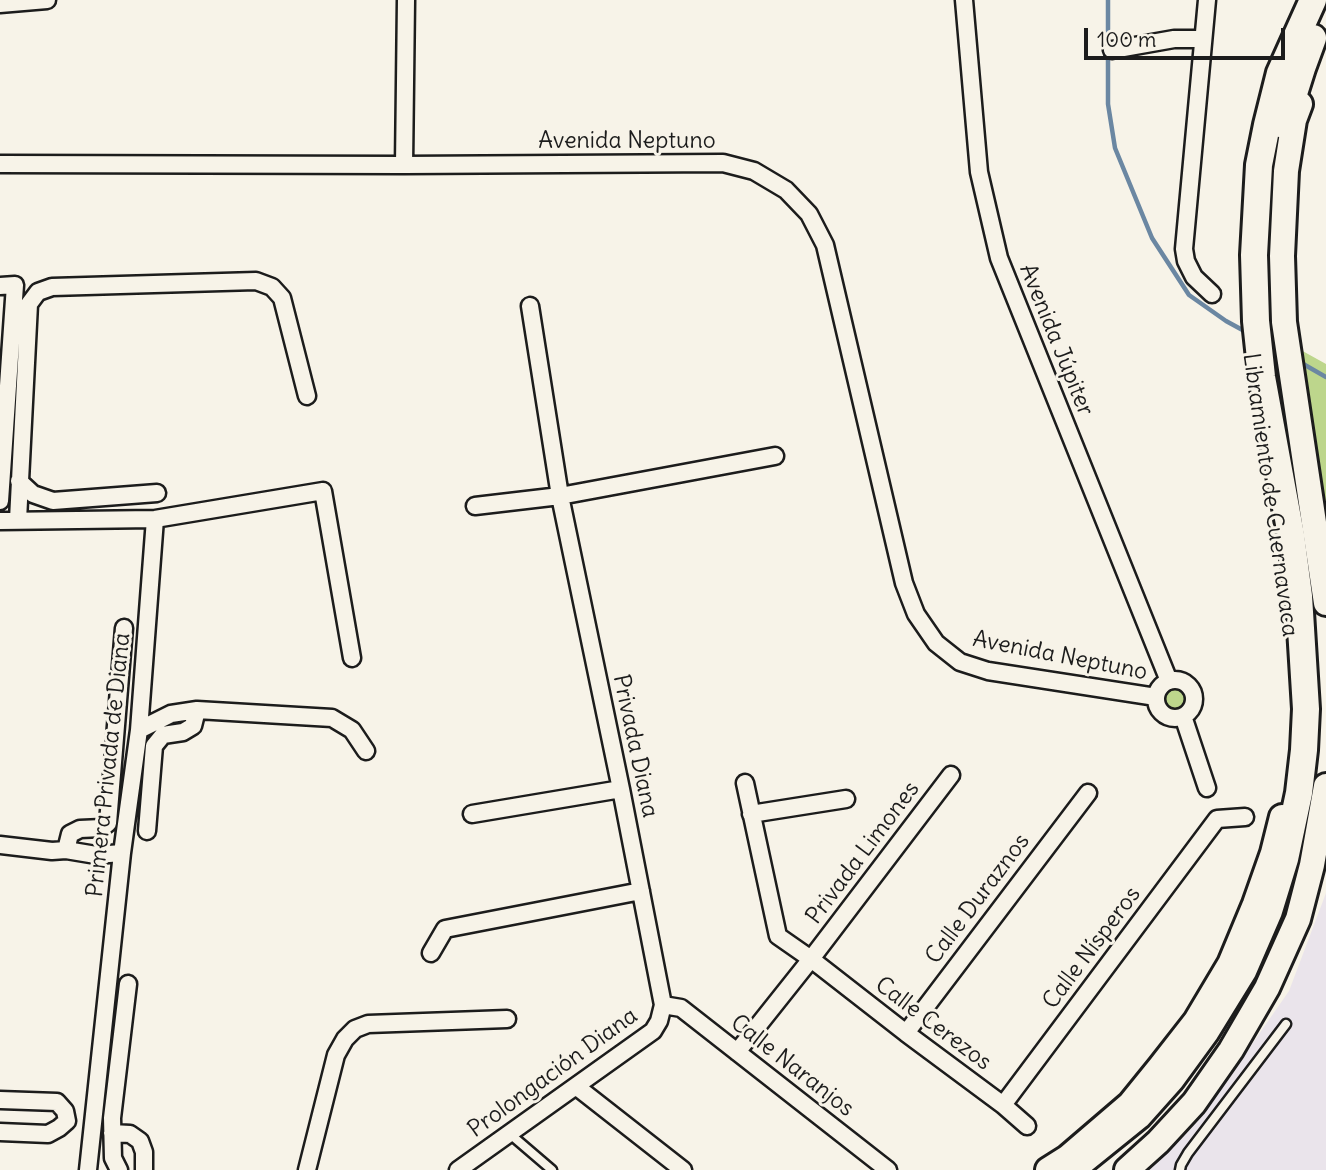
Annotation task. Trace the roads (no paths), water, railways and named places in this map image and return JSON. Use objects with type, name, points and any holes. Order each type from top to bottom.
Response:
[{"type":"highway","points":[[1071,1170],[1138,1116],[1171,1079],[1206,1031],[1243,971],[1269,911],[1285,859],[1299,793],[1306,709],[1299,596],[1254,255],[1259,165],[1267,125],[1280,73],[1313,0]]},
{"type":"highway","points":[[1264,322],[1274,169],[1290,105],[1326,8]]},
{"type":"highway","points":[[1094,1170],[1145,1129],[1181,1091],[1218,1041],[1255,979],[1281,917],[1298,864],[1313,795],[1318,751],[1320,710],[1317,644],[1312,595],[1270,377]]},
{"type":"main road","name":"Libramiento de Cuernavaca","points":[[1264,322],[1244,214],[1250,164],[1261,111],[1276,56],[1302,0]]},
{"type":"main road","points":[[1264,322],[1282,256],[1286,171],[1294,120],[1326,32]]},
{"type":"main road","name":"Libramiento de Cuernavaca","points":[[1270,377],[1326,603]]},
{"type":"main road","name":"Libramiento de Cuernavaca","points":[[1048,1170],[1067,1158],[1129,1104],[1196,1021],[1230,964],[1273,853],[1289,790],[1296,709],[1289,597],[1280,536],[1270,377]]},
{"type":"main road","points":[[1127,1170],[1158,1142],[1194,1103],[1231,1050],[1267,988],[1298,919],[1312,865],[1326,786]]},
{"type":"street","points":[[0,4],[47,0]]},
{"type":"street","points":[[404,165],[406,0]]},
{"type":"street","name":"Avenida Júpiter","points":[[964,0],[979,172],[999,258],[1169,681]]},
{"type":"street","points":[[1207,0],[1184,249],[1194,278],[1212,294]]},
{"type":"street","points":[[1112,50],[1174,39],[1202,39]]},
{"type":"street","name":"Avenida Neptuno","points":[[0,164],[723,163],[754,171],[786,190],[809,214],[825,245],[904,583],[916,614],[936,643],[960,662],[988,670],[1156,698]]},
{"type":"street","points":[[18,520],[29,304],[38,292],[52,287],[256,281],[272,287],[282,298],[307,396]]},
{"type":"street","points":[[0,286],[15,285],[0,499]]},
{"type":"street","name":"Privada Diana","points":[[530,306],[560,496],[663,1005]]},
{"type":"street","points":[[475,506],[560,496],[775,456]]},
{"type":"street","points":[[19,481],[33,495],[53,501],[157,493]]},
{"type":"street","points":[[0,521],[155,519],[323,491],[352,658]]},
{"type":"street","name":"Primera Privada de Diana","points":[[88,1170],[122,853],[139,730],[155,519]]},
{"type":"street","points":[[66,850],[70,834],[80,829],[102,828],[108,823],[124,628]]},
{"type":"street","points":[[1169,681],[1182,682],[1192,692],[1189,712],[1177,718],[1164,715],[1159,710],[1156,698],[1162,685],[1169,681]]},
{"type":"street","points":[[139,730],[172,714],[197,710],[332,718],[352,730],[366,751]]},
{"type":"street","points":[[147,831],[155,746],[163,735],[183,732],[193,726],[197,710]]},
{"type":"street","points":[[1183,716],[1207,788]]},
{"type":"street","name":"Privada Limones","points":[[737,1052],[951,775]]},
{"type":"street","name":"Calle Cerezos","points":[[745,783],[778,936],[1003,1105],[1027,1126]]},
{"type":"street","points":[[472,814],[621,789]]},
{"type":"street","name":"Calle Duraznos","points":[[906,1033],[1087,793]]},
{"type":"street","points":[[751,814],[846,799]]},
{"type":"street","name":"Calle Nísperos","points":[[1003,1105],[1217,819],[1245,817]]},
{"type":"street","points":[[0,845],[96,855],[122,853]]},
{"type":"street","points":[[431,953],[445,929],[641,891]]},
{"type":"street","points":[[123,1170],[113,1158],[112,1118],[128,984]]},
{"type":"street","name":"Calle Naranjos","points":[[663,1005],[681,1008],[888,1170]]},
{"type":"street","name":"Prolongación Diana","points":[[458,1170],[653,1031],[663,1005]]},
{"type":"street","points":[[307,1170],[336,1055],[345,1039],[355,1029],[368,1024],[507,1019]]},
{"type":"street","points":[[577,1087],[683,1170]]},
{"type":"street","points":[[0,1100],[57,1102],[65,1111],[66,1121]]},
{"type":"street","points":[[66,1121],[93,1129]]},
{"type":"street","points":[[0,1132],[48,1134],[66,1121]]},
{"type":"street","points":[[112,1133],[130,1134],[140,1141],[144,1152],[144,1170]]},
{"type":"lane","points":[[1181,1170],[1188,1153],[1286,1024]]},
{"type":"lane","points":[[510,1134],[552,1170]]},
{"type":"waterway","points":[[1108,0],[1108,104],[1115,148],[1152,238],[1189,295],[1248,333]]},
{"type":"waterway","points":[[1298,361],[1326,377]]}]
